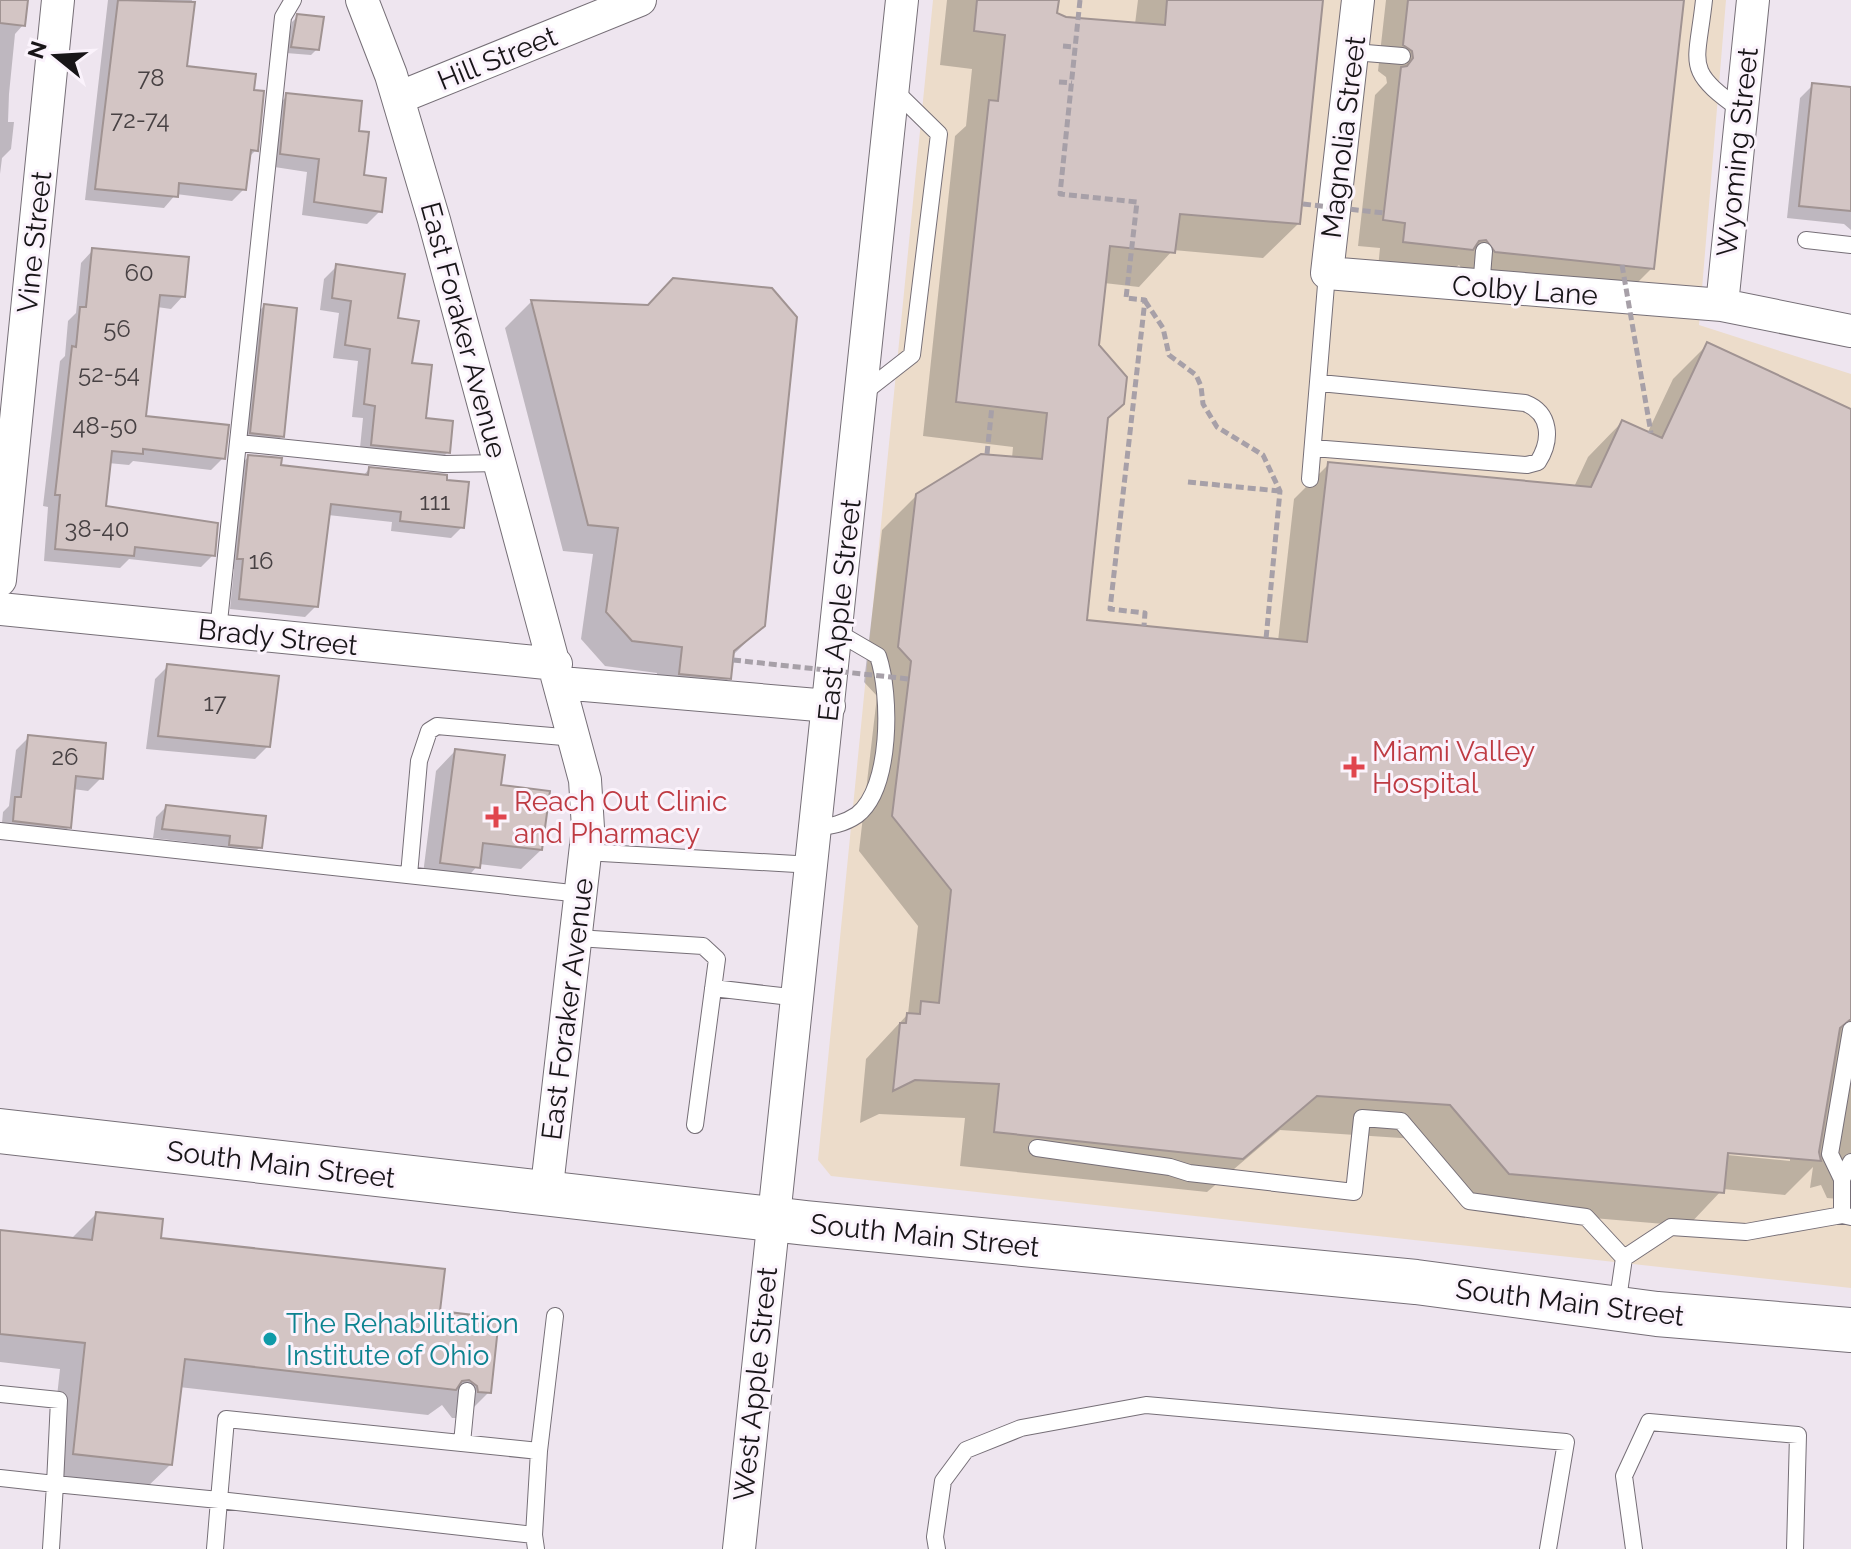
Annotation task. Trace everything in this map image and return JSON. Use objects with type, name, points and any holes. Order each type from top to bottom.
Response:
[{"type":"main road","name":"South Main Street","points":[[0,1131],[546,1195],[1416,1282],[1616,1310],[1851,1330]]},
{"type":"street","name":"Vine Street","points":[[0,580],[58,0]]},
{"type":"street","name":"Hill Street","points":[[398,98],[640,0]]},
{"type":"street","name":"East Apple Street","points":[[772,1219],[799,998],[902,0]]},
{"type":"street","name":"Magnolia Street","points":[[1327,273],[1358,0]]},
{"type":"street","name":"Wyoming Street","points":[[1722,305],[1753,0]]},
{"type":"street","name":"East Foraker Avenue","points":[[361,1],[398,98],[559,673],[585,780],[588,828],[546,1195]]},
{"type":"street","name":"Colby Lane","points":[[1327,273],[1481,288],[1722,305],[1851,331]]},
{"type":"street","name":"Brady Street","points":[[0,609],[218,631],[829,706]]},
{"type":"street","name":"West Apple Street","points":[[739,1549],[772,1219]]},
{"type":"lane","points":[[218,631],[283,17],[293,0]]},
{"type":"lane","points":[[1704,0],[1697,70],[1706,84],[1741,110]]},
{"type":"lane","points":[[1354,52],[1402,56]]},
{"type":"lane","points":[[861,395],[912,355],[939,134],[893,90]]},
{"type":"lane","points":[[1806,240],[1851,245]]},
{"type":"lane","points":[[1481,288],[1484,251]]},
{"type":"lane","points":[[1310,479],[1327,273]]},
{"type":"lane","points":[[1313,448],[1527,465],[1538,462],[1546,449],[1545,419],[1540,409],[1525,403],[1320,383]]},
{"type":"lane","points":[[239,443],[444,464],[501,463]]},
{"type":"lane","points":[[816,828],[841,824],[858,814],[872,797],[879,780],[884,746],[885,676],[878,656],[837,632]]},
{"type":"lane","points":[[409,875],[419,761],[429,731],[437,726],[575,738]]},
{"type":"lane","points":[[0,831],[581,894]]},
{"type":"lane","points":[[584,852],[813,865]]},
{"type":"lane","points":[[577,938],[703,946],[717,959],[695,1125]]},
{"type":"lane","points":[[713,988],[799,998]]},
{"type":"lane","points":[[1616,1310],[1624,1258],[1671,1227],[1746,1232],[1847,1216],[1842,1179],[1830,1154],[1851,1030]]},
{"type":"lane","points":[[1037,1148],[1170,1167],[1189,1173],[1354,1192],[1362,1118],[1401,1121],[1469,1201],[1586,1217],[1624,1258]]},
{"type":"lane","points":[[1842,1179],[1851,1162]]},
{"type":"lane","points":[[0,1478],[219,1500],[535,1542],[539,1451],[555,1316]]},
{"type":"lane","points":[[462,1443],[467,1391]]},
{"type":"lane","points":[[0,1394],[59,1400],[51,1549]]},
{"type":"lane","points":[[937,1549],[935,1537],[943,1481],[966,1450],[1021,1428],[1146,1405],[1566,1442],[1548,1549]]},
{"type":"lane","points":[[215,1549],[226,1419],[539,1451]]},
{"type":"lane","points":[[1634,1549],[1624,1476],[1649,1422],[1798,1435],[1795,1549]]},
{"type":"path","points":[[1080,0],[1060,194],[1137,202],[1126,298],[1145,300]]},
{"type":"path","points":[[1063,46],[1075,47]]},
{"type":"path","points":[[1059,82],[1072,83]]},
{"type":"path","points":[[1303,204],[1384,213]]},
{"type":"path","points":[[1622,265],[1651,433]]},
{"type":"path","points":[[1145,300],[1163,328],[1169,355],[1186,365],[1201,386],[1203,404],[1217,427],[1263,455],[1280,491],[1266,639]]},
{"type":"path","points":[[1144,626],[1145,613],[1110,609],[1145,300]]},
{"type":"path","points":[[987,454],[992,406]]},
{"type":"path","points":[[1188,482],[1280,491]]},
{"type":"path","points":[[733,660],[909,679]]},
{"type":"shaded area","name":"Miami Valley Hospital","points":[[933,0],[1726,0],[1699,325],[1851,374],[1851,1288],[831,1176],[818,1160]]},
{"type":"building","points":[[0,0],[28,0],[25,26],[0,23]]},
{"type":"building","points":[[118,0],[195,2],[187,66],[256,74],[254,90],[264,91],[258,151],[251,150],[246,190],[179,183],[178,197],[95,189]]},
{"type":"building","name":"Miami Valley Hospital","points":[[977,0],[1059,0],[1057,13],[1066,17],[1165,25],[1167,0],[1323,0],[1300,224],[1180,214],[1175,253],[1110,246],[1099,345],[1127,377],[1124,404],[1108,418],[1087,620],[1307,642],[1328,462],[1591,487],[1622,420],[1662,438],[1707,342],[1851,409],[1851,1019],[1840,1028],[1819,1152],[1821,1161],[1728,1153],[1724,1193],[1509,1174],[1450,1105],[1317,1096],[1243,1159],[994,1132],[999,1084],[915,1080],[893,1091],[900,1023],[906,1023],[907,1013],[920,1014],[921,1001],[939,1003],[951,890],[892,816],[911,661],[898,647],[916,494],[981,454],[1042,459],[1047,413],[956,402],[989,100],[998,101],[1005,35],[974,31]]},
{"type":"building","points":[[1408,0],[1684,0],[1654,269],[1495,252],[1486,240],[1479,241],[1473,250],[1403,242],[1405,223],[1383,220],[1401,67],[1407,66],[1413,58],[1412,51],[1403,45]]},
{"type":"building","points":[[297,14],[324,17],[319,50],[291,47]]},
{"type":"building","points":[[1812,83],[1851,87],[1851,211],[1799,206]]},
{"type":"building","points":[[286,93],[362,101],[359,131],[369,132],[364,175],[386,178],[382,212],[314,202],[319,159],[280,154]]},
{"type":"building","points":[[92,248],[189,257],[185,297],[160,295],[146,416],[229,425],[225,459],[143,449],[143,454],[112,451],[106,506],[218,523],[215,556],[135,547],[134,556],[55,549],[60,495],[55,495],[72,346],[76,347],[80,307],[86,307]]},
{"type":"building","points":[[336,264],[405,274],[398,318],[419,321],[412,363],[432,365],[426,418],[453,421],[450,453],[371,445],[375,406],[364,404],[370,349],[345,345],[351,301],[332,298]]},
{"type":"building","points":[[673,278],[772,288],[797,317],[765,626],[734,651],[731,679],[679,674],[682,647],[632,641],[606,612],[618,528],[588,525],[531,300],[648,305]]},
{"type":"building","points":[[264,304],[297,308],[284,437],[250,433]]},
{"type":"building","points":[[248,455],[282,458],[281,465],[368,475],[369,467],[447,475],[447,480],[469,482],[464,528],[400,521],[401,512],[331,504],[318,607],[239,599],[243,559],[237,559]]},
{"type":"building","points":[[167,664],[279,676],[270,747],[158,736]]},
{"type":"building","points":[[28,735],[106,743],[103,779],[76,776],[71,828],[13,821],[15,797],[21,797]]},
{"type":"building","name":"Reach Out Clinic and Pharmacy","points":[[455,749],[505,755],[501,785],[550,791],[542,850],[483,843],[480,868],[440,863]]},
{"type":"building","points":[[166,805],[266,816],[262,848],[229,845],[230,836],[162,829]]},
{"type":"building","name":"The Rehabilitation Institute of Ohio","points":[[96,1212],[163,1219],[161,1238],[445,1269],[440,1311],[499,1318],[491,1393],[478,1392],[477,1386],[469,1380],[462,1381],[456,1390],[185,1359],[172,1465],[73,1454],[85,1343],[0,1334],[0,1230],[92,1240]]},
{"type":"place","name":"Miami Valley Hospital","points":[[1354,767]]},
{"type":"place","name":"Reach Out Clinic and Pharmacy","points":[[496,817]]},
{"type":"place","name":"The Rehabilitation Institute of Ohio","points":[[270,1339]]}]
